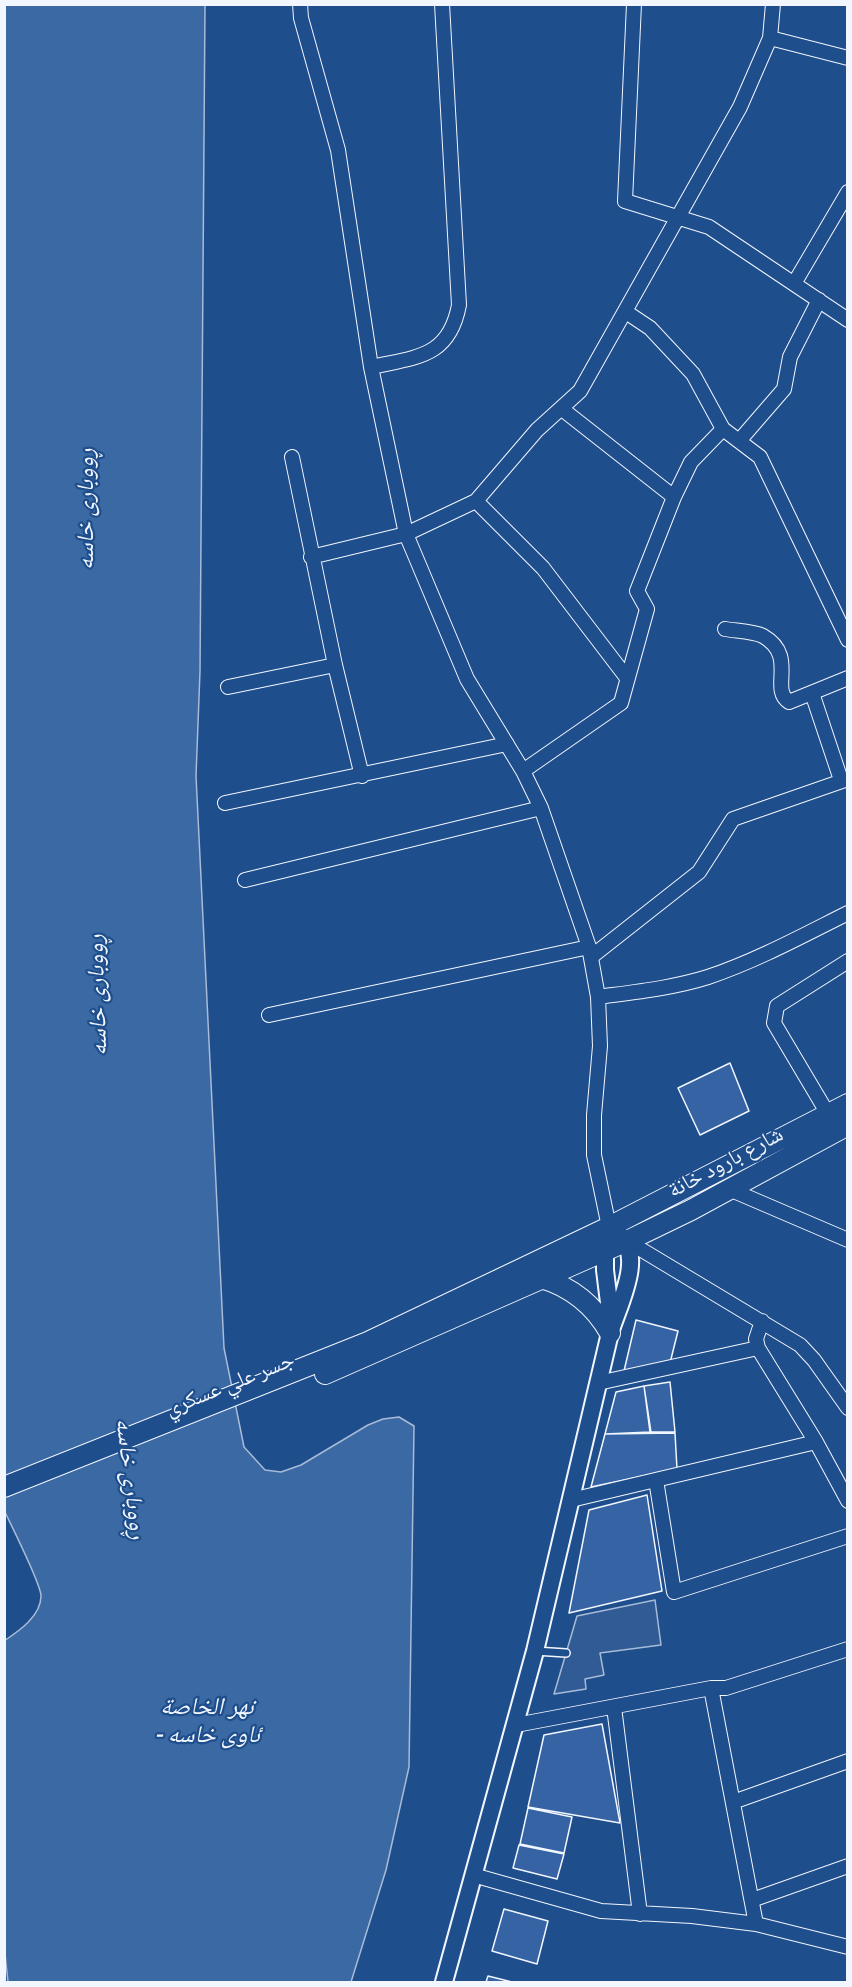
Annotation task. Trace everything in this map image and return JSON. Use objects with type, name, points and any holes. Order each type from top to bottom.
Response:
[{"type":"main road","name":"شارع بارود خانة","points":[[371,1348],[848,1104]]},
{"type":"main road","name":"شارع بارود خانة","points":[[371,1348],[627,1241],[691,1210],[848,1125]]},
{"type":"main road","points":[[680,1189],[691,1210]]},
{"type":"main road","points":[[541,1278],[562,1286],[582,1298],[611,1330]]},
{"type":"main road","name":"جسر علي عسكري","points":[[4,1487],[371,1348]]},
{"type":"main road","name":"جسر علي عسكري","points":[[4,1500],[371,1348]]},
{"type":"street","points":[[300,4],[301,18],[338,150],[371,367],[406,534],[467,679],[523,771],[540,808],[590,952],[598,997],[600,1046],[594,1145],[597,1175],[609,1227],[604,1250],[611,1330]]},
{"type":"street","points":[[371,367],[428,354],[449,336],[459,305],[442,4]]},
{"type":"street","points":[[634,4],[625,201],[709,227],[795,282],[848,320]]},
{"type":"street","points":[[311,557],[406,534],[476,501],[537,430],[580,391],[680,218],[740,107],[770,38],[773,4]]},
{"type":"street","points":[[770,38],[848,58]]},
{"type":"street","points":[[795,282],[848,192]]},
{"type":"street","points":[[739,441],[784,389],[790,357],[819,300]]},
{"type":"street","points":[[626,312],[650,328],[693,375],[723,429],[760,457],[848,639]]},
{"type":"street","points":[[562,409],[674,497]]},
{"type":"street","points":[[523,771],[621,703],[647,609],[637,591],[674,497],[691,462],[723,429]]},
{"type":"street","points":[[292,457],[311,557],[362,777]]},
{"type":"street","points":[[476,501],[513,535],[556,583],[627,678]]},
{"type":"street","points":[[725,629],[762,635],[776,647],[783,661],[781,691],[783,698],[789,702],[848,678]]},
{"type":"street","points":[[228,687],[335,665]]},
{"type":"street","points":[[269,1015],[590,952],[699,872],[733,819],[844,780],[812,693]]},
{"type":"street","points":[[225,803],[362,777],[507,744]]},
{"type":"street","points":[[245,880],[540,808]]},
{"type":"street","points":[[598,997],[674,986],[708,977],[775,949],[848,913]]},
{"type":"street","points":[[828,1114],[774,1023],[777,1006],[848,961]]},
{"type":"street","points":[[729,1189],[848,1240]]},
{"type":"street","points":[[609,1227],[627,1241],[762,1321],[808,1353],[848,1408]]},
{"type":"street","points":[[444,1983],[535,1652],[611,1330],[628,1275],[630,1257],[627,1241]]},
{"type":"street","points":[[762,1321],[757,1336],[758,1348],[816,1442],[848,1501]]},
{"type":"street","points":[[598,1383],[758,1348]]},
{"type":"street","points":[[571,1500],[816,1442]]},
{"type":"street","points":[[656,1480],[674,1592],[848,1536]]},
{"type":"street","points":[[516,1725],[711,1688],[726,1688],[848,1649]]},
{"type":"street","points":[[711,1688],[756,1924]]},
{"type":"street","points":[[614,1707],[640,1914]]},
{"type":"street","points":[[733,1802],[848,1761]]},
{"type":"street","points":[[752,1900],[848,1866]]},
{"type":"street","points":[[473,1875],[601,1911],[692,1916],[756,1924],[848,1947]]},
{"type":"lane","points":[[535,1652],[566,1653]]},
{"type":"shaded area","points":[[655,1600],[661,1645],[600,1653],[604,1675],[585,1679],[586,1689],[554,1694],[577,1616]]},
{"type":"water","name":"نهر الخاصة - ئاوی خاسە","points":[[5,5],[205,5],[200,671],[196,776],[224,1348],[244,1447],[265,1470],[281,1472],[301,1465],[368,1425],[383,1419],[399,1417],[414,1426],[409,1767],[386,1870],[351,1982],[8,1982],[4,1944],[4,1641],[22,1628],[33,1616],[41,1596],[31,1567],[4,1510]]},
{"type":"building","points":[[730,1063],[749,1111],[700,1135],[678,1088]]},
{"type":"building","points":[[636,1320],[678,1331],[669,1367],[624,1371]]},
{"type":"building","points":[[670,1382],[675,1432],[651,1432],[644,1386]]},
{"type":"building","points":[[644,1386],[650,1432],[605,1434],[616,1392]]},
{"type":"building","points":[[675,1433],[677,1469],[591,1487],[605,1434]]},
{"type":"building","points":[[647,1495],[662,1591],[569,1613],[589,1510]]},
{"type":"building","points":[[602,1724],[620,1823],[528,1807],[544,1735]]},
{"type":"building","points":[[528,1808],[572,1817],[564,1853],[520,1844]]},
{"type":"building","points":[[519,1845],[564,1854],[557,1879],[513,1868]]},
{"type":"building","points":[[504,1909],[548,1921],[537,1964],[492,1951]]},
{"type":"building","points":[[488,1976],[512,1982],[486,1982]]},
{"type":"water label","name":"ڕووباری خاسە","points":[[87,509]]},
{"type":"water label","name":"ڕووباری خاسە","points":[[98,995]]},
{"type":"water label","name":"ڕووباری خاسە","points":[[130,1479]]}]
